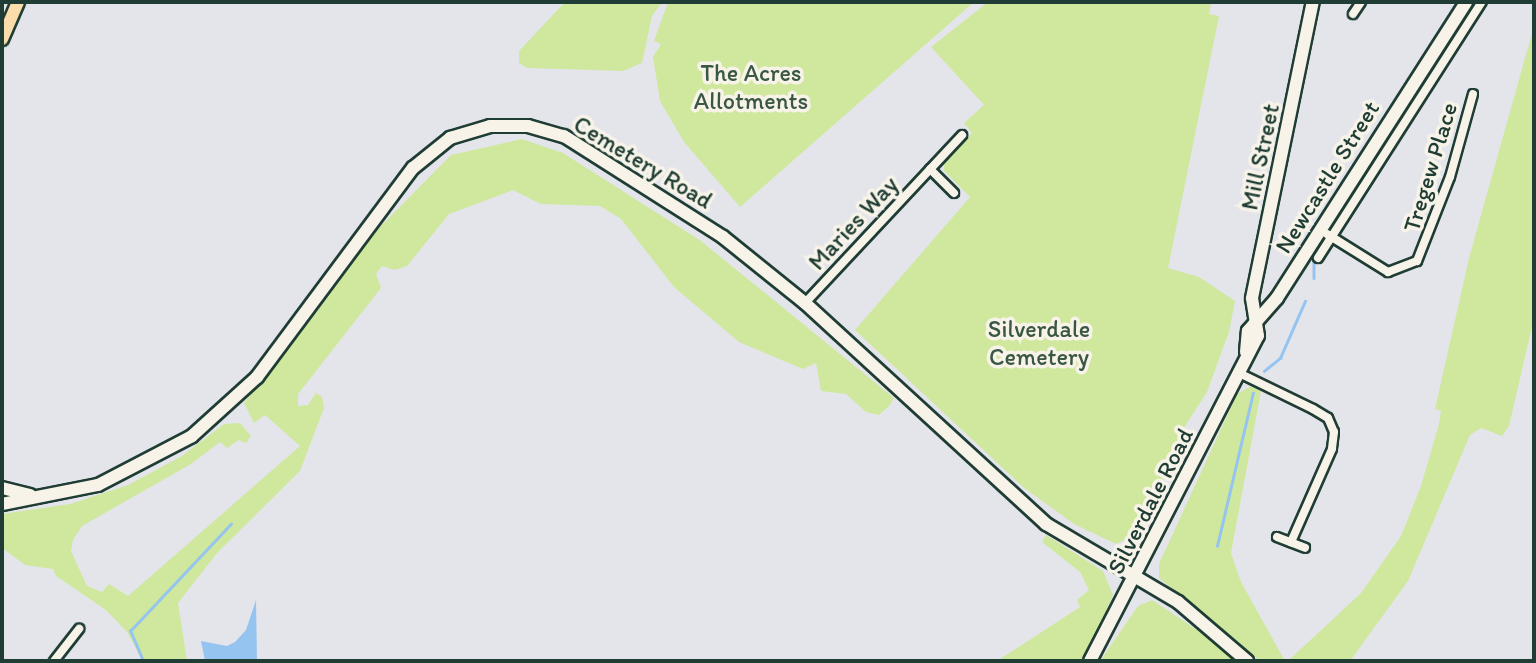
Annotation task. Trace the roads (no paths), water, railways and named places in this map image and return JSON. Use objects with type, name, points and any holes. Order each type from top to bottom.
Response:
[{"type":"main road","points":[[2,39],[18,2]]},
{"type":"street","name":"Mill Street","points":[[1256,321],[1252,298],[1313,2]]},
{"type":"street","points":[[1353,14],[1361,2]]},
{"type":"street","name":"Newcastle Street","points":[[1256,321],[1265,316],[1318,229],[1466,2]]},
{"type":"street","name":"Newcastle Street","points":[[1318,258],[1482,2]]},
{"type":"street","points":[[1432,52],[1444,60]]},
{"type":"street","name":"Tregew Place","points":[[1318,229],[1388,272],[1418,261],[1450,177],[1473,94]]},
{"type":"street","name":"Cemetery Road","points":[[2,504],[30,495],[99,485],[164,454],[220,414],[257,377],[413,168],[450,138],[490,126],[528,126],[564,136],[723,237],[805,303],[1019,502],[1064,538],[1204,621],[1247,661]]},
{"type":"street","name":"Maries Way","points":[[805,303],[962,135]]},
{"type":"street","name":"Maries Way","points":[[930,169],[954,192]]},
{"type":"street","name":"Silverdale Road","points":[[1090,661],[1239,373],[1245,359],[1248,331],[1256,321]]},
{"type":"street","points":[[1239,373],[1328,418],[1334,432],[1332,449],[1291,542]]},
{"type":"street","name":"Cemetery Road","points":[[2,488],[30,495]]},
{"type":"street","points":[[1277,537],[1305,548]]},
{"type":"street","points":[[54,661],[79,629]]},
{"type":"water","points":[[256,600],[257,661],[205,661],[201,641],[227,646],[235,642],[246,630]]},
{"type":"waterway","points":[[1314,262],[1314,278]]},
{"type":"waterway","points":[[1264,371],[1280,358],[1305,301]]},
{"type":"waterway","points":[[1217,546],[1253,393]]},
{"type":"waterway","points":[[143,661],[130,631],[231,524]]},
{"type":"park label","name":"The Acres Allotments","points":[[751,87]]},
{"type":"park label","name":"Silverdale Cemetery","points":[[1039,343]]}]
